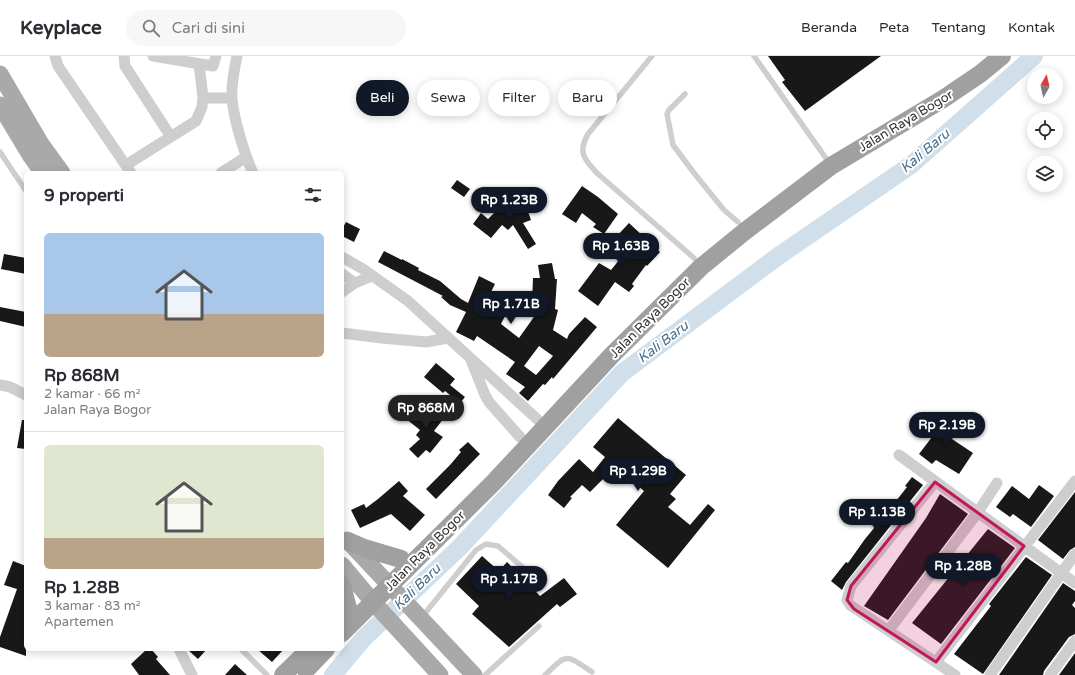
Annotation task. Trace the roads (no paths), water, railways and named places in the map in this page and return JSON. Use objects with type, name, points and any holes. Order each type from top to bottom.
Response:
[{"type":"highway","name":"Jalan Raya Bogor","points":[[344,631],[372,601],[494,482],[575,387],[604,348],[694,258],[738,222],[983,56]]},
{"type":"highway","name":"Jalan Raya Bogor","points":[[390,585],[401,559],[485,475],[537,419],[612,355],[701,267],[828,161],[943,99],[980,74],[1002,56]]},
{"type":"highway","points":[[345,539],[364,548],[401,559]]},
{"type":"highway","name":"Jalan Raya Bogor","points":[[345,615],[372,601]]},
{"type":"highway","points":[[344,605],[345,615]]},
{"type":"highway","points":[[283,675],[308,651]]},
{"type":"highway","points":[[300,675],[324,651]]},
{"type":"main road","points":[[0,74],[41,144],[61,171]]},
{"type":"main road","points":[[0,105],[5,122],[42,171]]},
{"type":"main road","points":[[345,539],[419,615],[474,675]]},
{"type":"main road","points":[[344,567],[372,601],[440,675]]},
{"type":"street","points":[[55,56],[58,66],[128,169],[171,137],[196,121],[202,107],[203,98],[199,64]]},
{"type":"street","points":[[124,56],[125,66],[171,137]]},
{"type":"street","points":[[153,56],[213,66],[216,56]]},
{"type":"street","points":[[237,56],[234,70],[232,98],[246,158],[252,171]]},
{"type":"street","points":[[203,98],[232,98]]},
{"type":"street","points":[[224,171],[246,158]]},
{"type":"street","points":[[344,258],[408,301],[537,419]]},
{"type":"street","points":[[344,275],[355,283]]},
{"type":"street","points":[[344,291],[355,283],[372,276]]},
{"type":"street","points":[[344,333],[426,342],[448,338]]},
{"type":"street","points":[[470,357],[484,395],[520,437]]},
{"type":"street","points":[[0,385],[10,387],[24,394]]},
{"type":"street","points":[[900,455],[934,482],[978,512],[1075,583]]},
{"type":"street","points":[[936,662],[1075,481]]},
{"type":"street","points":[[934,482],[851,586],[847,600],[850,606],[889,630],[955,675]]},
{"type":"street","points":[[889,630],[978,512],[997,483]]},
{"type":"street","points":[[990,675],[1075,554]]},
{"type":"street","points":[[1050,675],[1075,640]]},
{"type":"street","points":[[180,651],[192,675]]},
{"type":"lane","points":[[652,56],[588,134],[583,150],[585,160],[598,174],[694,258]]},
{"type":"lane","points":[[754,56],[828,161]]},
{"type":"lane","points":[[685,94],[667,114],[673,145],[724,210],[738,222]]},
{"type":"lane","points":[[0,152],[24,188]]},
{"type":"lane","points":[[419,615],[476,550],[486,544],[498,546],[534,577]]},
{"type":"lane","points":[[485,675],[539,626]]},
{"type":"lane","points":[[243,651],[267,675]]},
{"type":"lane","points":[[545,675],[565,658],[572,659],[592,672]]},
{"type":"waterway","name":"Kali Baru","points":[[333,675],[363,639],[460,547],[622,373],[777,257],[911,165],[1034,56]]}]
